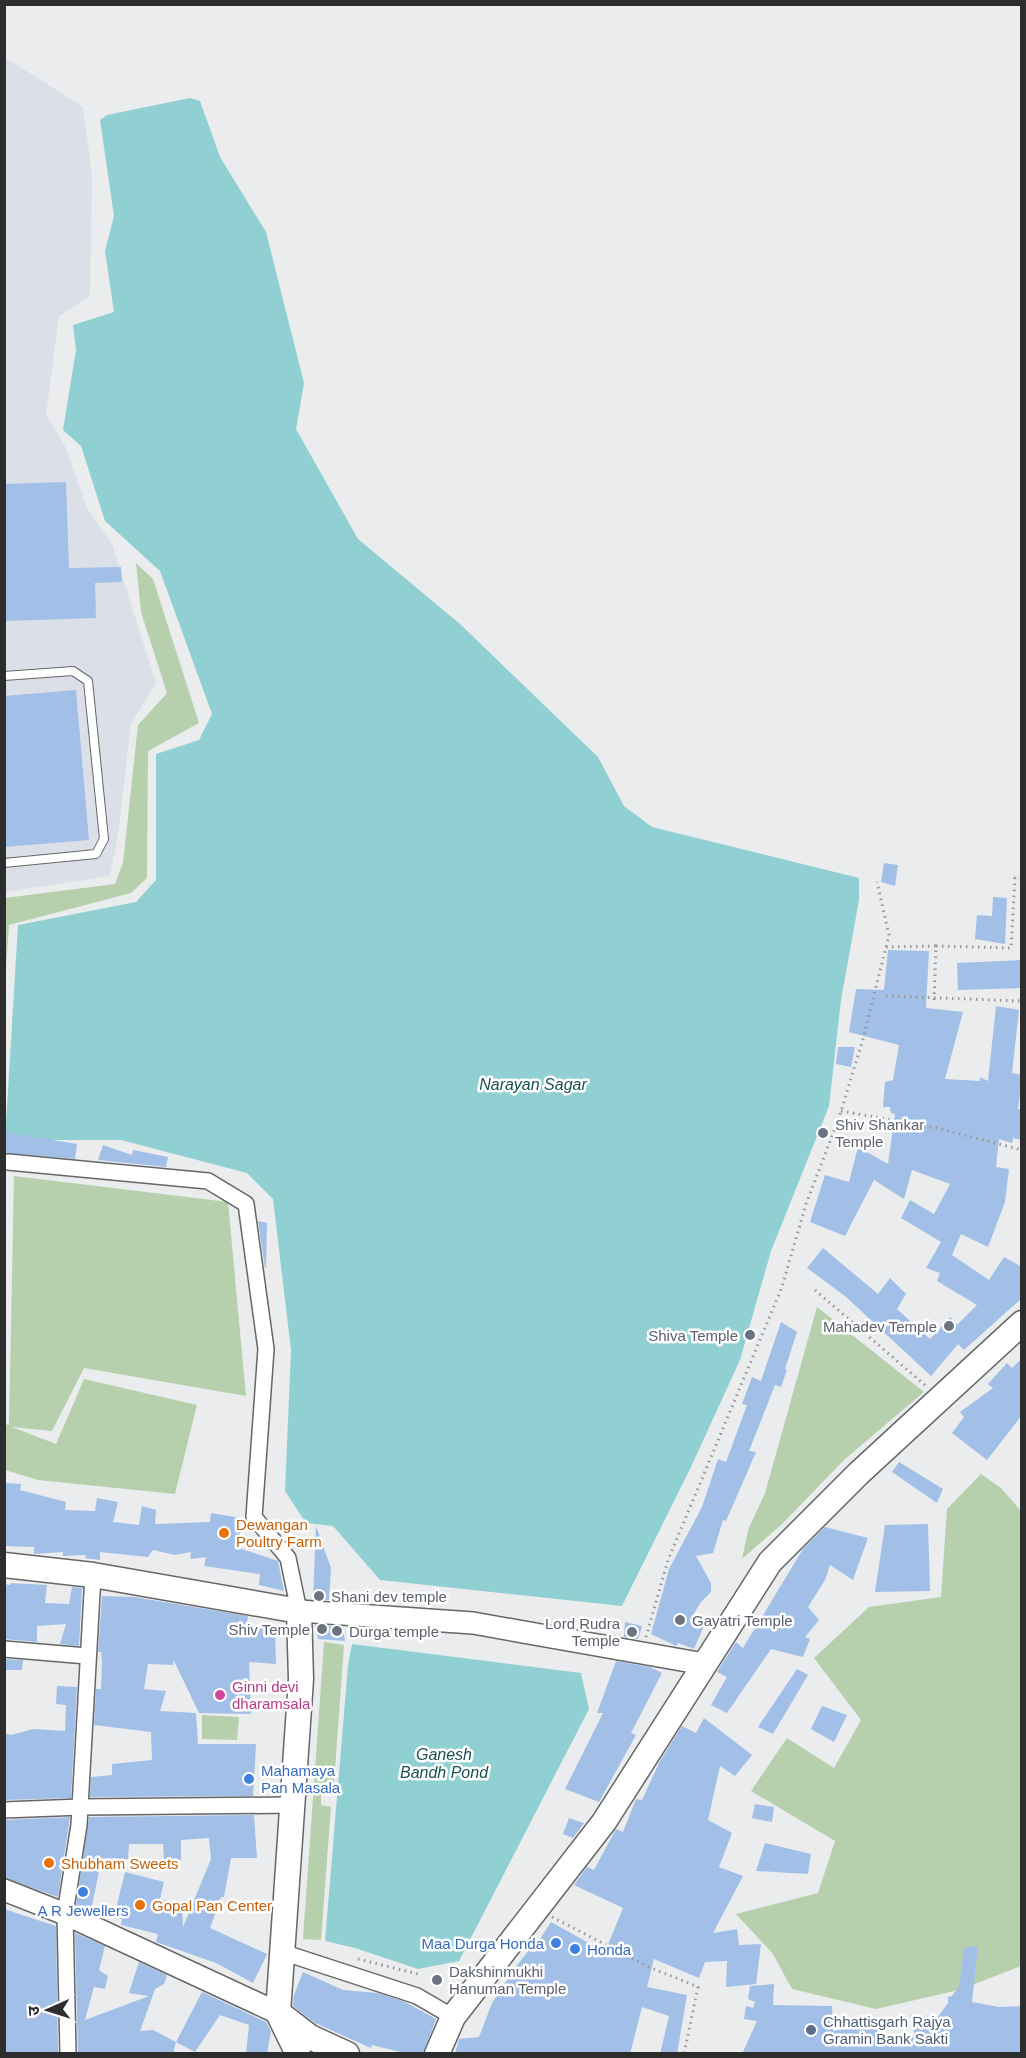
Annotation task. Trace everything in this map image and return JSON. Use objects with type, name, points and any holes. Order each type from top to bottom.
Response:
[{"type":"main road","points":[[437,2054],[453,2017],[604,1822],[770,1562],[859,1473],[1022,1323]]},
{"type":"main road","points":[[4,1565],[93,1575],[299,1611],[473,1623],[704,1664]]},
{"type":"main road","points":[[298,2054],[278,2013],[301,1678],[299,1611]]},
{"type":"main road","points":[[4,1890],[65,1914],[278,2013],[310,2037],[347,2054]]},
{"type":"street","points":[[8,1162],[208,1182],[246,1204],[266,1349],[254,1517],[288,1558],[299,1611]]},
{"type":"street","points":[[68,2054],[65,1914],[81,1807],[87,1656],[93,1575]]},
{"type":"street","points":[[4,1649],[87,1656]]},
{"type":"street","points":[[4,1810],[294,1805]]},
{"type":"street","points":[[282,1952],[417,1996],[453,2017]]},
{"type":"lane","points":[[4,676],[73,671],[88,681],[104,839],[96,854],[4,862]]},
{"type":"path","points":[[886,947],[1011,948],[1015,878],[1022,878]]},
{"type":"path","points":[[641,1653],[668,1560],[782,1287],[806,1204],[841,1111],[863,1040],[889,935],[877,882]]},
{"type":"path","points":[[934,1000],[936,946]]},
{"type":"path","points":[[886,996],[934,1000],[1022,1001]]},
{"type":"path","points":[[841,1111],[918,1124],[1022,1150]]},
{"type":"path","points":[[815,1290],[913,1372],[940,1400]]},
{"type":"path","points":[[538,1908],[649,1967],[698,1988],[684,2054]]},
{"type":"shaded area","points":[[9,60],[83,107],[92,175],[90,296],[59,316],[46,415],[65,446],[87,508],[112,544],[156,683],[131,724],[118,835],[110,876],[5,892],[4,61]]},
{"type":"green space","points":[[136,563],[153,579],[199,723],[148,751],[147,878],[131,893],[9,925],[5,983],[5,898],[115,884],[123,863],[138,725],[167,693],[141,612]]},
{"type":"green space","points":[[14,1176],[228,1202],[246,1396],[84,1368],[52,1431],[12,1427],[56,1444],[84,1379],[197,1405],[175,1494],[38,1480],[5,1470],[5,1424],[9,1425]]},
{"type":"green space","points":[[817,1307],[924,1392],[845,1459],[781,1525],[742,1559],[748,1530],[765,1493]]},
{"type":"green space","points":[[981,1474],[1001,1488],[1021,1511],[1021,1966],[959,1990],[876,2009],[792,1989],[773,1954],[736,1914],[818,1893],[835,1841],[751,1791],[787,1738],[834,1768],[861,1720],[814,1658],[869,1607],[941,1597],[947,1509]]},
{"type":"green space","points":[[324,1642],[344,1645],[334,1783],[321,1785],[321,1805],[331,1807],[321,1940],[303,1939]]},
{"type":"green space","points":[[202,1715],[239,1717],[237,1740],[202,1739]]},
{"type":"water","name":"Narayan Sagar","points":[[190,98],[200,101],[220,157],[266,232],[304,383],[296,429],[358,539],[460,624],[598,757],[624,806],[652,827],[859,878],[859,900],[841,1000],[829,1106],[771,1251],[740,1360],[690,1469],[622,1606],[380,1580],[333,1526],[306,1523],[285,1491],[291,1350],[273,1199],[247,1173],[121,1140],[5,1140],[18,925],[136,902],[156,880],[156,754],[199,740],[212,714],[160,571],[105,521],[81,446],[63,430],[76,350],[73,325],[114,312],[105,251],[114,216],[100,120],[107,115]]},
{"type":"water","name":"Ganesh Bandh Pond","points":[[352,1644],[581,1673],[589,1709],[459,1961],[418,1969],[355,1948],[325,1941],[348,1665]]},
{"type":"building","points":[[66,482],[69,568],[121,567],[122,582],[95,583],[96,618],[4,621],[4,484]]},
{"type":"building","points":[[76,690],[89,840],[4,847],[4,696]]},
{"type":"building","points":[[884,863],[898,865],[895,886],[881,882]]},
{"type":"building","points":[[993,897],[1007,898],[1005,944],[975,939],[977,915],[992,916]]},
{"type":"building","points":[[888,950],[929,951],[926,1008],[963,1012],[945,1079],[980,1081],[980,1077],[988,1081],[996,1006],[1019,1010],[1012,1073],[1022,1075],[1018,1109],[1022,1109],[1022,1140],[1013,1138],[1012,1143],[999,1139],[996,1167],[1009,1169],[1005,1202],[988,1247],[961,1234],[952,1255],[989,1280],[1004,1257],[1022,1267],[1022,1298],[964,1350],[958,1344],[931,1376],[845,1296],[807,1268],[823,1248],[878,1294],[890,1278],[906,1294],[897,1309],[930,1339],[950,1317],[957,1325],[977,1305],[937,1281],[940,1273],[926,1268],[941,1242],[901,1218],[910,1200],[934,1214],[950,1184],[912,1170],[904,1199],[874,1180],[845,1236],[810,1222],[825,1175],[849,1182],[858,1147],[888,1164],[895,1114],[891,1113],[890,1107],[883,1107],[885,1082],[893,1080],[899,1045],[849,1032],[856,989],[884,990]]},
{"type":"building","points":[[1022,960],[1022,988],[958,990],[957,963]]},
{"type":"building","points":[[838,1047],[855,1047],[851,1067],[836,1064]]},
{"type":"building","points":[[4,1132],[77,1144],[75,1159],[4,1153]]},
{"type":"building","points":[[103,1145],[132,1155],[133,1150],[168,1157],[166,1167],[98,1160]]},
{"type":"building","points":[[258,1221],[267,1223],[266,1268],[265,1268]]},
{"type":"building","points":[[781,1322],[797,1332],[785,1369],[787,1370],[781,1387],[775,1385],[749,1451],[756,1452],[726,1521],[723,1520],[713,1553],[696,1556],[711,1583],[711,1592],[701,1602],[690,1620],[704,1626],[694,1649],[678,1643],[676,1646],[651,1634],[669,1569],[702,1507],[718,1459],[726,1462],[747,1405],[742,1404],[752,1377],[761,1381]]},
{"type":"building","points":[[1022,1358],[1022,1415],[987,1460],[952,1433],[964,1417],[960,1412],[993,1388],[988,1384],[1007,1363],[1012,1368]]},
{"type":"building","points":[[899,1462],[943,1489],[937,1503],[892,1472]]},
{"type":"building","points":[[4,1483],[21,1484],[20,1490],[66,1502],[65,1510],[95,1511],[97,1498],[118,1502],[113,1522],[139,1525],[142,1506],[156,1510],[155,1524],[210,1522],[211,1513],[241,1518],[239,1548],[278,1561],[284,1591],[259,1585],[260,1574],[204,1566],[206,1557],[190,1559],[191,1552],[175,1555],[153,1550],[148,1557],[100,1552],[100,1560],[85,1558],[86,1555],[63,1556],[63,1552],[34,1554],[34,1547],[4,1546]]},
{"type":"building","points":[[928,1524],[930,1591],[875,1592],[885,1525]]},
{"type":"building","points":[[316,1526],[331,1568],[329,1600],[313,1599]]},
{"type":"building","points":[[825,1527],[868,1538],[853,1580],[830,1565],[825,1580],[808,1607],[819,1620],[805,1637],[810,1639],[803,1657],[771,1649],[727,1713],[711,1705],[727,1677],[717,1672],[736,1642],[743,1648],[803,1549]]},
{"type":"building","points":[[11,1583],[47,1585],[45,1603],[69,1604],[72,1587],[82,1588],[79,1646],[60,1644],[66,1624],[37,1626],[37,1642],[4,1639],[4,1584],[10,1585]]},
{"type":"building","points":[[102,1596],[134,1597],[248,1616],[246,1630],[275,1626],[276,1664],[249,1662],[251,1714],[199,1713],[174,1661],[173,1665],[148,1664],[144,1689],[166,1691],[160,1711],[196,1713],[198,1744],[256,1744],[253,1796],[90,1797],[91,1777],[112,1775],[112,1764],[152,1760],[151,1732],[94,1725],[96,1689],[101,1689],[102,1661],[101,1652],[98,1652]]},
{"type":"building","name":"Lord Rudra Temple","points":[[625,1622],[642,1626],[638,1639],[624,1637]]},
{"type":"building","points":[[315,1625],[343,1627],[345,1641],[318,1639]]},
{"type":"building","points":[[4,1659],[23,1660],[22,1670],[4,1670]]},
{"type":"building","points":[[616,1661],[650,1667],[662,1673],[631,1733],[636,1735],[599,1802],[565,1789],[603,1713],[597,1713]]},
{"type":"building","points":[[797,1669],[808,1675],[773,1734],[758,1727]]},
{"type":"building","points":[[57,1686],[77,1687],[71,1798],[4,1800],[4,1733],[11,1735],[33,1729],[65,1731],[66,1705],[56,1704]]},
{"type":"building","points":[[822,1706],[847,1715],[834,1742],[811,1729]]},
{"type":"building","points":[[704,1718],[752,1755],[735,1776],[720,1766],[708,1820],[732,1833],[719,1867],[743,1876],[713,1933],[737,1929],[739,1945],[761,1944],[756,1984],[726,1987],[727,1961],[705,1962],[699,1978],[654,1959],[647,1987],[687,1995],[677,2054],[660,2054],[669,2016],[642,2007],[630,2054],[455,2054],[459,2039],[479,2037],[492,2003],[514,1969],[534,1944],[536,1945],[551,1922],[605,1952],[623,1908],[574,1885],[587,1867],[594,1870],[616,1829],[623,1832],[636,1799],[642,1800],[660,1761],[682,1726],[696,1733]]},
{"type":"building","points":[[755,1804],[774,1807],[772,1822],[752,1818]]},
{"type":"building","points":[[254,1815],[257,1858],[231,1858],[224,1897],[221,1897],[210,1928],[267,1954],[253,1983],[216,1963],[156,1942],[158,1934],[121,1925],[122,1919],[114,1917],[125,1872],[164,1882],[160,1899],[182,1905],[183,1927],[211,1859],[209,1838],[181,1840],[181,1860],[164,1860],[163,1844],[129,1844],[128,1859],[101,1858],[101,1862],[88,1862],[100,1866],[91,1911],[76,1905],[89,1817]]},
{"type":"building","points":[[70,1817],[58,1897],[4,1878],[4,1820]]},
{"type":"building","points":[[569,1818],[584,1823],[573,1838],[563,1834]]},
{"type":"building","points":[[765,1843],[811,1854],[808,1874],[756,1871]]},
{"type":"building","points":[[4,1909],[56,1926],[58,2054],[4,2054]]},
{"type":"building","points":[[75,1933],[105,1946],[99,1970],[108,1976],[105,1989],[94,1987],[85,2020],[149,1996],[129,1993],[139,1962],[167,1975],[164,1984],[155,1989],[140,2031],[153,2030],[176,2042],[173,2054],[78,2054]]},
{"type":"building","points":[[978,1946],[972,2002],[999,2007],[1022,2006],[1020,2054],[742,2054],[757,2021],[744,2019],[746,2006],[753,2008],[755,2002],[748,1999],[750,1986],[774,1984],[773,2005],[832,2006],[833,2031],[879,2022],[877,2038],[915,2035],[910,2015],[937,2018],[948,2003],[948,1997],[952,1996],[959,1986],[964,1947]]},
{"type":"building","points":[[303,1972],[343,1990],[378,1993],[405,2002],[436,2019],[423,2054],[408,2054],[372,2045],[371,2048],[315,2023],[293,2006],[294,1995]]},
{"type":"building","points":[[202,1992],[266,2022],[271,2031],[267,2054],[246,2054],[249,2025],[220,2015],[195,2052],[176,2042]]},
{"type":"place","name":"Shiv Shankar Temple","points":[[823,1133]]},
{"type":"place","name":"Mahadev Temple","points":[[949,1326]]},
{"type":"place","name":"Shiva Temple","points":[[750,1335]]},
{"type":"place","name":"Dewangan Poultry Farm","points":[[224,1533]]},
{"type":"place","name":"Shani dev temple","points":[[319,1596]]},
{"type":"place","name":"Gayatri Temple","points":[[680,1620]]},
{"type":"place","name":"Shiv Temple","points":[[322,1629]]},
{"type":"place","name":"Durga temple","points":[[337,1631]]},
{"type":"place","name":"Lord Rudra Temple","points":[[632,1632]]},
{"type":"place","name":"Ginni devi dharamsala","points":[[220,1695]]},
{"type":"place","name":"Mahamaya Pan Masala","points":[[249,1779]]},
{"type":"place","name":"Shubham Sweets","points":[[49,1863]]},
{"type":"place","name":"A R Jewellers","points":[[83,1892]]},
{"type":"place","name":"Gopal Pan Center","points":[[140,1905]]},
{"type":"place","name":"Maa Durga Honda","points":[[556,1943]]},
{"type":"place","name":"Honda","points":[[575,1949]]},
{"type":"place","name":"Dakshinmukhi Hanuman Temple","points":[[437,1980]]},
{"type":"place","name":"Chhattisgarh Rajya Gramin Bank Sakti","points":[[811,2030]]}]
